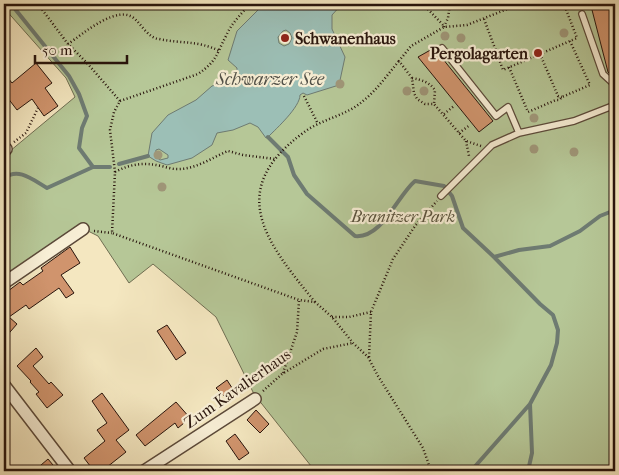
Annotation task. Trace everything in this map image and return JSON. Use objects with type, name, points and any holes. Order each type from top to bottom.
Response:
[{"type":"street","points":[[4,283],[82,229]]},
{"type":"street","points":[[4,385],[70,471]]},
{"type":"street","name":"Zum Kavalierhaus","points":[[144,471],[254,399]]},
{"type":"lane","points":[[582,14],[603,74],[615,85]]},
{"type":"lane","points":[[442,48],[496,116],[508,107],[519,133]]},
{"type":"lane","points":[[441,196],[492,145],[519,133],[574,121],[615,105]]},
{"type":"path","points":[[38,4],[68,44],[120,101]]},
{"type":"path","points":[[112,233],[115,161],[110,130],[114,112],[120,101],[198,74],[208,68],[217,58],[226,35],[250,4]]},
{"type":"path","points":[[422,4],[444,27]]},
{"type":"path","points":[[444,27],[448,18],[450,4]]},
{"type":"path","points":[[475,4],[476,7],[485,4]]},
{"type":"path","points":[[507,4],[508,9]]},
{"type":"path","points":[[431,471],[423,448],[368,357],[315,302],[282,262],[266,234],[259,192],[263,178],[278,155],[304,132],[363,101],[411,46],[444,27],[467,25],[520,4]]},
{"type":"path","points":[[484,19],[503,70],[577,38],[564,4]]},
{"type":"path","points":[[68,44],[98,23],[119,14],[134,17],[147,33],[157,39],[206,45],[220,51]]},
{"type":"path","points":[[509,67],[528,112],[559,100],[560,97],[590,85],[570,41]]},
{"type":"path","points":[[540,54],[560,97]]},
{"type":"path","points":[[399,61],[412,78],[416,99],[425,104],[434,104]]},
{"type":"path","points":[[412,78],[423,80],[435,90],[434,104],[466,140],[471,166]]},
{"type":"path","points":[[304,96],[318,124]]},
{"type":"path","points":[[443,115],[454,106]]},
{"type":"path","points":[[5,150],[26,134],[38,108]]},
{"type":"path","points":[[459,133],[470,125]]},
{"type":"path","points":[[115,171],[137,164],[159,165],[175,169],[189,168],[228,151],[243,156],[274,159]]},
{"type":"path","points":[[368,357],[372,312],[393,259],[415,226],[441,196]]},
{"type":"path","points":[[82,229],[112,233],[299,300],[315,302]]},
{"type":"path","points":[[282,374],[297,332],[299,300]]},
{"type":"path","points":[[332,318],[349,317],[372,312]]},
{"type":"path","name":"Zum Kavalierhaus","points":[[254,399],[282,374],[323,349],[353,343]]},
{"type":"green space","name":"Branitzer Park","points":[[4,4],[615,4],[615,471],[315,471],[254,394],[216,317],[153,264],[129,283],[98,236],[80,227],[4,278],[4,156],[75,97],[66,78],[4,8]]},
{"type":"water","name":"Schwarzer See","points":[[264,4],[304,4],[304,8],[310,9],[321,4],[342,4],[332,15],[332,29],[345,57],[339,85],[307,95],[303,93],[300,95],[292,111],[266,138],[258,127],[250,123],[233,130],[217,133],[212,145],[192,158],[167,165],[148,156],[152,133],[168,115],[196,100],[212,86],[218,84],[227,85],[236,81],[237,68],[228,60],[237,31]],"holes":[[[286,30],[292,38],[289,44],[284,46],[279,43],[278,37]],[[159,149],[168,155],[168,158],[160,160],[155,156],[156,150]]]},
{"type":"building","points":[[609,4],[615,26],[615,79],[608,72],[591,6]]},
{"type":"building","points":[[434,48],[493,121],[479,132],[418,57]]},
{"type":"building","points":[[36,63],[52,83],[45,88],[58,106],[44,116],[32,99],[17,110],[4,93],[4,73],[12,83]]},
{"type":"building","points":[[70,247],[80,263],[61,275],[74,293],[66,298],[59,288],[29,309],[26,305],[9,317],[17,324],[4,339],[4,294],[20,282],[23,285],[43,271],[41,268]]},
{"type":"building","points":[[167,325],[186,353],[176,360],[157,331]]},
{"type":"building","points":[[36,348],[43,357],[33,366],[49,384],[51,382],[63,395],[47,408],[36,394],[39,392],[17,366]]},
{"type":"building","points":[[227,380],[234,391],[225,397],[216,388]]},
{"type":"building","points":[[102,393],[129,430],[116,440],[126,452],[102,471],[94,471],[84,458],[105,441],[97,430],[107,423],[92,401]]},
{"type":"building","points":[[176,402],[190,418],[178,428],[175,423],[145,446],[136,435]]},
{"type":"building","points":[[256,410],[269,424],[260,433],[247,420]]},
{"type":"building","points":[[235,434],[249,453],[239,460],[226,441]]},
{"type":"building","points":[[48,459],[58,471],[34,471]]},
{"type":"waterway","points":[[11,4],[69,76],[79,94],[87,116],[82,128],[79,148],[93,167]]},
{"type":"waterway","points":[[268,137],[288,157],[294,175],[307,194],[355,236],[365,235],[381,224],[415,181],[444,186],[452,196],[463,228],[553,315],[558,330],[557,343],[551,365],[530,404],[532,453],[528,471]]},
{"type":"waterway","points":[[119,164],[148,156]]},
{"type":"waterway","points":[[4,178],[10,175],[21,174],[47,188],[93,167],[110,167]]},
{"type":"waterway","points":[[494,257],[519,250],[550,246],[580,231],[600,216],[615,210]]},
{"type":"waterway","points":[[471,471],[530,404]]},
{"type":"place","name":"Schwanenhaus","points":[[285,38]]},
{"type":"place","name":"Pergolagarten","points":[[538,53]]}]
